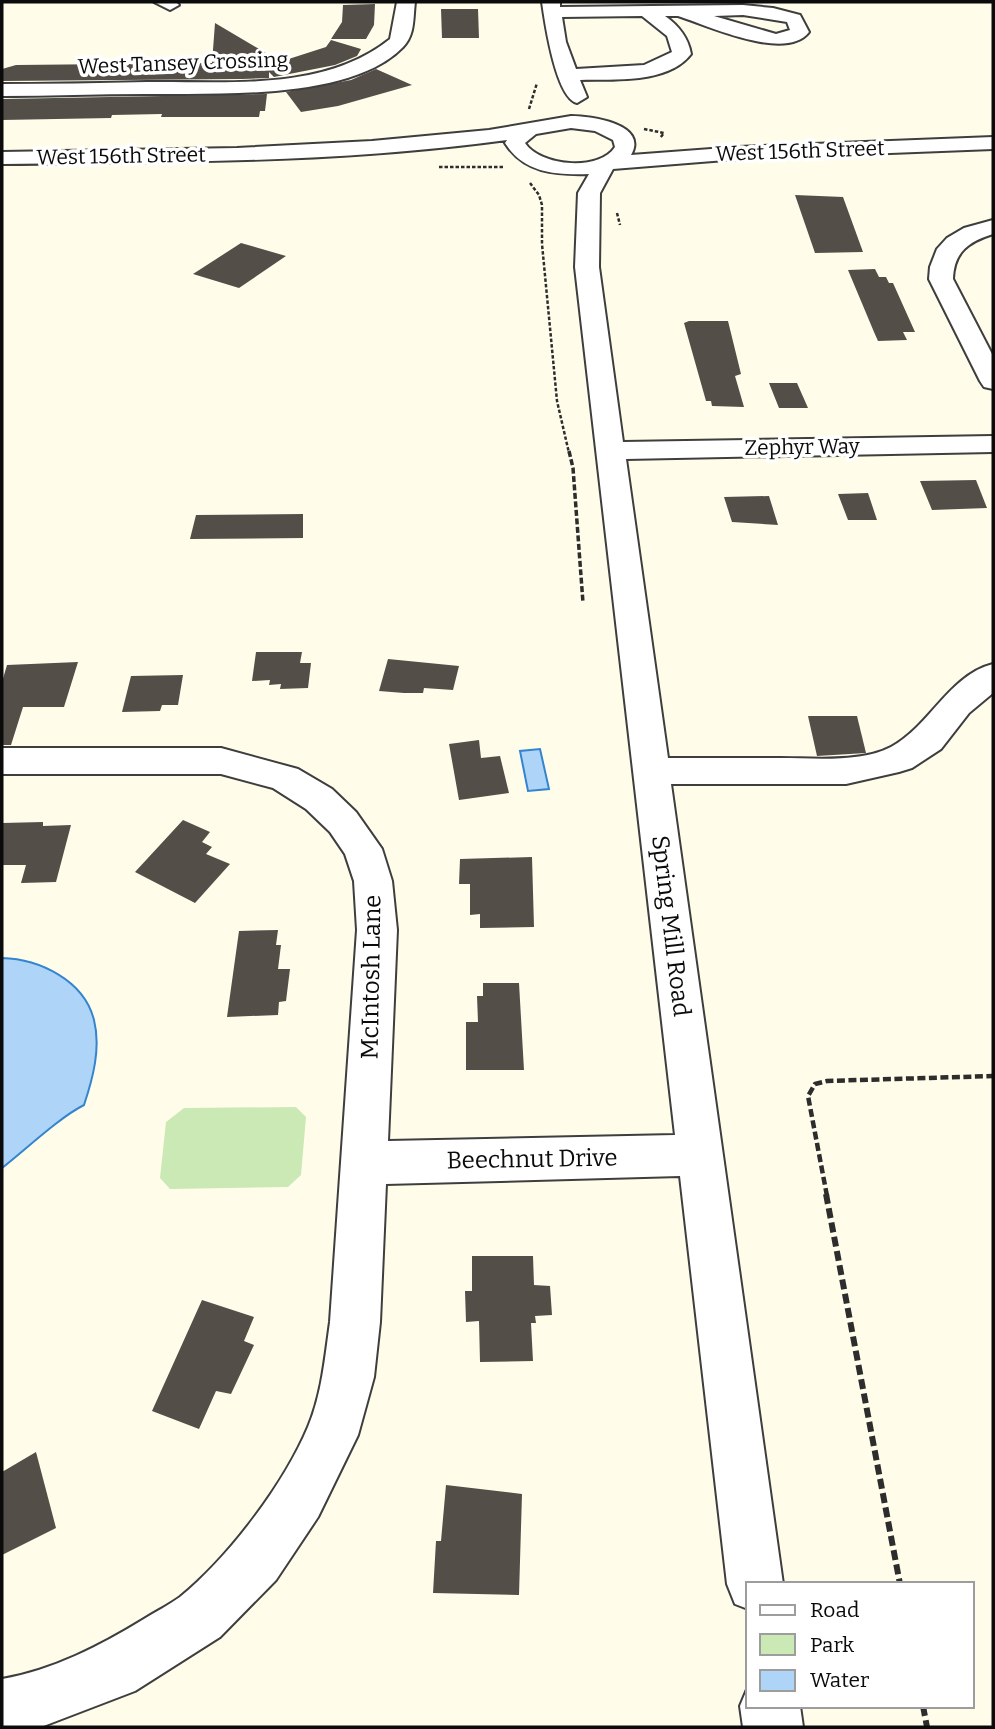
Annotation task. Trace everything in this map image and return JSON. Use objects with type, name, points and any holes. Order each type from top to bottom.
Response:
[{"type":"street","name":"West Tansey Crossing","points":[[2,90],[257,87],[326,76],[364,64],[390,50],[402,36],[406,2]]},
{"type":"street","points":[[610,129],[591,116],[575,94],[557,42],[552,7],[646,12],[684,12],[773,13],[794,19],[800,32],[790,39],[775,40],[684,12]]},
{"type":"street","points":[[570,75],[642,69],[671,63],[678,58],[682,54],[681,41],[676,33],[646,12]]},
{"type":"street","points":[[535,127],[558,102],[553,66],[557,42]]},
{"type":"street","name":"West 156th Street","points":[[2,158],[471,152],[498,156],[531,166],[571,168],[738,153],[993,143],[695,143],[653,138],[576,122],[403,145],[239,154]]},
{"type":"street","name":"Spring Mill Road","points":[[535,127],[519,136],[515,143],[517,150],[531,166],[556,182],[587,267]]},
{"type":"street","name":"Spring Mill Road","points":[[610,129],[625,143],[625,150],[606,163],[589,192],[587,267],[755,1582]]},
{"type":"street","points":[[993,226],[963,237],[943,255],[941,264],[941,279],[993,381]]},
{"type":"street","name":"Zephyr Way","points":[[612,451],[993,444]]},
{"type":"street","points":[[652,771],[846,771],[899,759],[928,740],[957,704],[993,675]]},
{"type":"street","name":"McIntosh Lane","points":[[2,761],[221,761],[285,778],[318,799],[342,822],[363,849],[373,881],[376,906],[355,1322],[348,1377],[332,1435],[299,1498],[256,1560],[200,1617],[114,1670],[19,1706],[2,1709]]},
{"type":"street","name":"Beechnut Drive","points":[[364,1163],[700,1155]]},
{"type":"street","points":[[770,1708],[773,1727]]},
{"type":"path","points":[[531,166],[540,197],[543,235],[540,246],[545,259],[557,401],[573,468],[583,603]]},
{"type":"path","points":[[900,1582],[808,1096],[815,1084],[827,1081],[993,1076]]},
{"type":"path","points":[[923,1708],[927,1727]]},
{"type":"green space","points":[[296,1107],[306,1117],[301,1175],[288,1187],[170,1189],[160,1178],[166,1122],[184,1108]]},
{"type":"water","points":[[540,749],[549,789],[528,791],[520,751]]},
{"type":"water","points":[[2,958],[31,962],[58,974],[70,983],[89,1006],[97,1041],[93,1074],[84,1105],[54,1125],[2,1168]]},
{"type":"building","points":[[375,4],[374,25],[366,39],[331,39],[342,22],[343,5]]},
{"type":"building","points":[[441,9],[478,9],[479,38],[442,38]]},
{"type":"building","points":[[215,23],[271,56],[270,65],[326,47],[331,40],[361,49],[357,56],[335,65],[274,77],[269,72],[269,78],[2,81],[2,69],[16,65],[212,63]]},
{"type":"building","points":[[376,69],[412,85],[338,106],[301,112],[286,92],[351,80]]},
{"type":"building","points":[[267,94],[265,111],[260,111],[259,117],[161,117],[162,114],[2,120],[2,99]]},
{"type":"building","points":[[795,195],[843,197],[863,252],[815,253]]},
{"type":"building","points":[[241,243],[286,256],[239,288],[193,274]]},
{"type":"building","points":[[875,269],[879,277],[886,277],[889,283],[893,283],[915,332],[903,332],[907,340],[878,341],[848,270]]},
{"type":"building","points":[[728,321],[741,374],[735,376],[744,407],[712,406],[711,401],[706,401],[684,323]]},
{"type":"building","points":[[769,383],[797,383],[808,408],[779,408]]},
{"type":"building","points":[[976,480],[987,508],[932,510],[920,481]]},
{"type":"building","points":[[868,493],[877,520],[848,520],[838,494]]},
{"type":"building","points":[[769,496],[778,525],[732,522],[724,497]]},
{"type":"building","points":[[303,514],[303,538],[190,539],[196,515]]},
{"type":"building","points":[[256,652],[302,652],[300,663],[311,663],[308,688],[280,689],[281,684],[269,685],[270,680],[252,681]]},
{"type":"building","points":[[388,659],[459,666],[453,690],[424,688],[423,693],[379,691]]},
{"type":"building","points":[[78,662],[64,707],[23,707],[11,745],[2,745],[2,682],[7,665]]},
{"type":"building","points":[[183,675],[178,705],[162,705],[160,711],[122,712],[131,676]]},
{"type":"building","points":[[808,716],[857,716],[866,753],[817,756]]},
{"type":"building","points":[[479,740],[481,758],[500,756],[509,793],[459,800],[449,744]]},
{"type":"building","points":[[183,820],[210,832],[202,842],[212,847],[206,854],[230,864],[195,903],[135,872]]},
{"type":"building","points":[[43,822],[43,826],[71,825],[56,882],[21,883],[26,865],[2,865],[2,823]]},
{"type":"building","points":[[532,857],[534,927],[480,928],[480,914],[470,915],[470,884],[459,884],[460,859]]},
{"type":"building","points":[[278,930],[276,945],[281,945],[278,969],[290,969],[286,1001],[279,1002],[278,1015],[227,1017],[239,931]]},
{"type":"building","points":[[483,983],[519,983],[524,1070],[466,1070],[466,1022],[478,1022],[477,996],[483,996]]},
{"type":"building","points":[[472,1256],[533,1256],[534,1285],[550,1286],[552,1315],[535,1316],[536,1323],[531,1323],[533,1361],[480,1362],[479,1321],[466,1322],[465,1291],[472,1291]]},
{"type":"building","points":[[202,1300],[254,1317],[244,1341],[254,1345],[231,1394],[216,1391],[199,1429],[152,1411]]},
{"type":"building","points":[[36,1452],[56,1528],[2,1555],[2,1472]]},
{"type":"building","points":[[446,1485],[522,1494],[519,1595],[433,1593],[436,1541],[441,1541]]}]
